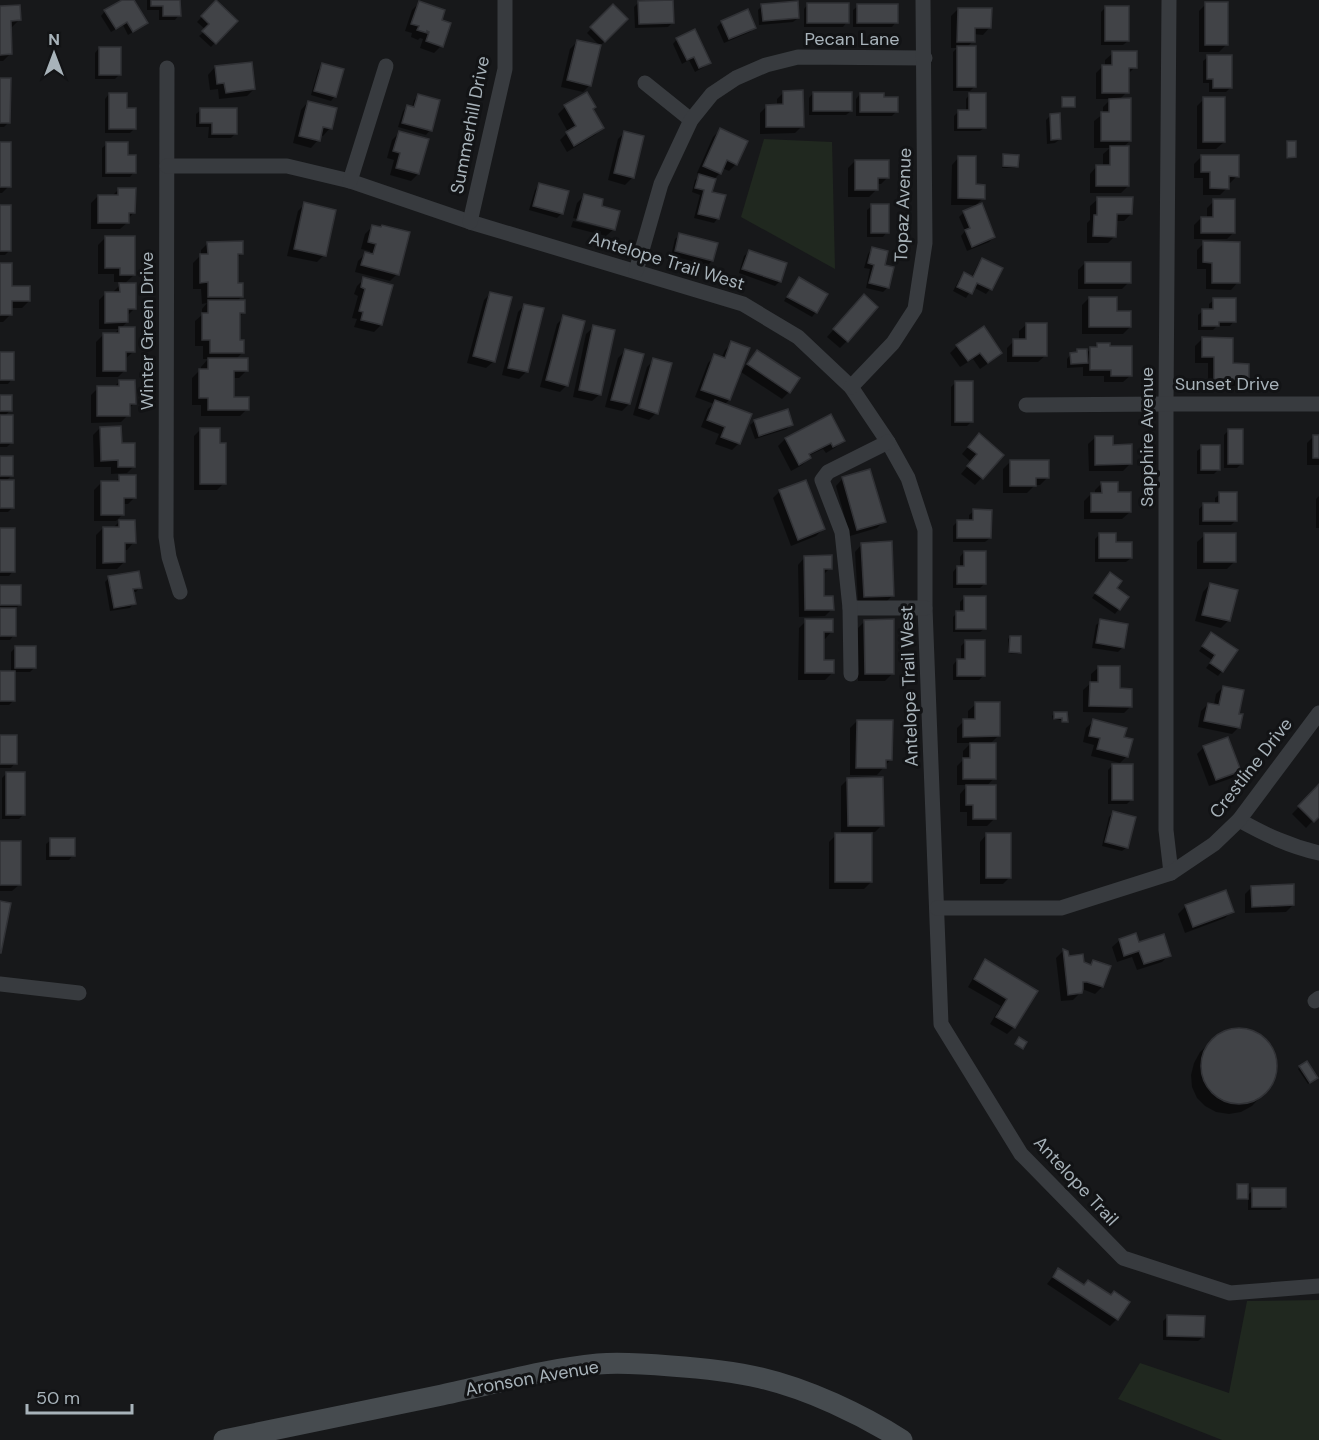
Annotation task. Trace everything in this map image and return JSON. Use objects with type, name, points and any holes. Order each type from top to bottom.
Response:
[{"type":"main road","name":"Aronson Avenue","points":[[224,1440],[531,1374],[624,1363],[733,1372],[763,1379],[846,1409],[902,1440]]},
{"type":"street","name":"Summerhill Drive","points":[[470,222],[505,69],[504,0]]},
{"type":"street","name":"Topaz Avenue","points":[[851,387],[893,343],[915,309],[925,243],[923,0]]},
{"type":"street","name":"Sapphire Avenue","points":[[1169,0],[1166,830],[1171,873]]},
{"type":"street","name":"Pecan Lane","points":[[636,271],[661,184],[691,120],[712,94],[736,78],[766,64],[798,57],[925,58]]},
{"type":"street","points":[[350,181],[386,66]]},
{"type":"street","name":"Winter Green Drive","points":[[167,68],[166,537],[169,557],[180,592]]},
{"type":"street","points":[[645,82],[691,120]]},
{"type":"street","name":"Antelope Trail West","points":[[167,166],[287,166],[350,181],[470,222],[743,304],[798,337],[851,387],[888,442],[908,478],[925,530],[925,608],[937,908]]},
{"type":"street","name":"Sunset Drive","points":[[1026,405],[1319,404]]},
{"type":"street","points":[[851,674],[850,608],[842,532],[822,480],[828,472],[888,442]]},
{"type":"street","points":[[850,608],[925,608]]},
{"type":"street","name":"Crestline Drive","points":[[937,908],[1061,908],[1171,873],[1214,844],[1239,820],[1319,713]]},
{"type":"street","points":[[1239,820],[1273,838],[1300,849],[1319,853]]},
{"type":"street","name":"Antelope Trail","points":[[937,908],[941,1024],[1021,1154],[1123,1258],[1230,1293],[1319,1286]]},
{"type":"street","points":[[0,984],[80,993]]},
{"type":"shaded area","points":[[764,139],[832,142],[835,269],[741,217]]},
{"type":"shaded area","points":[[1319,1300],[1319,1440],[1222,1440],[1118,1399],[1140,1363],[1229,1393],[1247,1301]]},
{"type":"building","points":[[122,0],[134,0],[148,23],[133,32],[127,22],[116,29],[104,10]]},
{"type":"building","points":[[151,0],[180,0],[181,16],[163,16],[163,6],[151,6]]},
{"type":"building","points":[[216,0],[238,21],[216,44],[202,31],[209,24],[201,16]]},
{"type":"building","points":[[673,0],[674,23],[639,24],[638,1]]},
{"type":"building","points":[[419,1],[445,10],[442,20],[451,23],[443,47],[426,41],[429,32],[417,30],[419,26],[411,24]]},
{"type":"building","points":[[798,1],[799,18],[763,21],[761,4]]},
{"type":"building","points":[[1205,2],[1228,2],[1228,45],[1205,45]]},
{"type":"building","points":[[807,3],[849,3],[849,23],[807,23]]},
{"type":"building","points":[[613,4],[628,19],[605,42],[590,27]]},
{"type":"building","points":[[857,4],[898,4],[898,23],[857,23]]},
{"type":"building","points":[[20,5],[21,20],[11,21],[12,54],[0,55],[0,6]]},
{"type":"building","points":[[1105,6],[1129,6],[1129,41],[1105,41]]},
{"type":"building","points":[[958,8],[992,8],[991,28],[975,28],[975,42],[957,42]]},
{"type":"building","points":[[748,9],[756,28],[729,39],[721,21]]},
{"type":"building","points":[[695,29],[711,63],[699,68],[694,57],[687,60],[676,38]]},
{"type":"building","points":[[577,40],[601,45],[591,86],[567,80]]},
{"type":"building","points":[[957,46],[976,46],[976,87],[957,87]]},
{"type":"building","points":[[99,47],[121,47],[121,75],[99,75]]},
{"type":"building","points":[[1112,51],[1137,51],[1137,68],[1129,68],[1129,93],[1102,93],[1102,65],[1112,65]]},
{"type":"building","points":[[1207,55],[1232,55],[1232,88],[1213,88],[1213,79],[1207,79]]},
{"type":"building","points":[[252,62],[255,89],[226,93],[224,83],[217,84],[215,66]]},
{"type":"building","points":[[322,63],[344,69],[336,97],[314,91]]},
{"type":"building","points":[[0,78],[11,78],[10,123],[0,123]]},
{"type":"building","points":[[803,90],[804,127],[766,127],[766,105],[783,104],[783,91]]},
{"type":"building","points":[[587,92],[596,107],[593,109],[604,128],[574,146],[566,132],[576,126],[564,105]]},
{"type":"building","points":[[813,92],[852,92],[852,111],[813,111]]},
{"type":"building","points":[[109,93],[127,93],[127,108],[136,108],[136,129],[109,129]]},
{"type":"building","points":[[860,93],[884,93],[884,97],[898,97],[898,112],[860,112]]},
{"type":"building","points":[[969,93],[986,93],[986,128],[958,128],[958,110],[969,110]]},
{"type":"building","points":[[418,94],[440,100],[432,131],[402,123],[407,105],[414,107]]},
{"type":"building","points":[[1062,97],[1075,97],[1075,107],[1062,107]]},
{"type":"building","points":[[1203,97],[1225,97],[1225,142],[1203,142]]},
{"type":"building","points":[[1131,98],[1131,141],[1101,141],[1101,112],[1109,112],[1109,99]]},
{"type":"building","points":[[308,101],[337,108],[332,129],[323,127],[320,141],[299,136]]},
{"type":"building","points":[[200,108],[237,108],[237,134],[212,134],[212,123],[200,123]]},
{"type":"building","points":[[1060,113],[1061,139],[1051,140],[1050,114]]},
{"type":"building","points":[[720,128],[748,141],[737,165],[727,160],[721,174],[703,166]]},
{"type":"building","points":[[399,131],[429,139],[419,174],[396,168],[400,153],[393,151]]},
{"type":"building","points":[[624,131],[644,136],[634,178],[614,173]]},
{"type":"building","points":[[1287,141],[1296,141],[1296,157],[1287,158]]},
{"type":"building","points":[[0,142],[11,142],[11,187],[0,187]]},
{"type":"building","points":[[106,142],[128,142],[128,155],[136,155],[136,173],[106,173]]},
{"type":"building","points":[[1110,146],[1129,146],[1129,186],[1096,186],[1096,165],[1110,165]]},
{"type":"building","points":[[1003,154],[1019,155],[1018,167],[1003,166]]},
{"type":"building","points":[[1201,155],[1239,155],[1239,177],[1229,176],[1229,189],[1210,188],[1210,172],[1201,172]]},
{"type":"building","points":[[958,156],[976,156],[976,184],[985,185],[985,199],[958,198]]},
{"type":"building","points":[[855,160],[889,160],[889,178],[878,178],[878,190],[855,190]]},
{"type":"building","points":[[699,174],[716,179],[712,192],[726,195],[719,219],[698,214],[704,190],[695,188]]},
{"type":"building","points":[[539,183],[569,191],[563,214],[533,206]]},
{"type":"building","points":[[118,188],[136,188],[135,213],[129,213],[129,223],[98,223],[98,195],[118,195]]},
{"type":"building","points":[[584,194],[603,199],[602,206],[620,211],[615,230],[577,220]]},
{"type":"building","points":[[1097,197],[1133,197],[1132,214],[1117,214],[1116,237],[1093,236],[1094,215],[1097,215]]},
{"type":"building","points":[[1213,199],[1235,199],[1235,233],[1201,233],[1201,217],[1213,217]]},
{"type":"building","points":[[304,202],[336,210],[326,256],[294,249]]},
{"type":"building","points":[[982,203],[995,237],[972,247],[965,230],[970,228],[963,211]]},
{"type":"building","points":[[871,204],[889,204],[889,233],[871,233]]},
{"type":"building","points":[[0,205],[11,205],[11,251],[0,251]]},
{"type":"building","points":[[372,225],[381,227],[382,225],[410,232],[399,275],[361,265],[365,252],[373,254],[376,244],[368,242]]},
{"type":"building","points":[[679,233],[718,243],[713,261],[675,251]]},
{"type":"building","points":[[105,236],[135,236],[135,275],[120,275],[120,268],[105,268]]},
{"type":"building","points":[[243,241],[243,254],[238,254],[238,283],[243,283],[243,297],[208,297],[208,282],[200,283],[200,254],[208,254],[207,242]]},
{"type":"building","points":[[1203,241],[1240,242],[1240,283],[1212,283],[1212,263],[1203,262]]},
{"type":"building","points":[[872,247],[888,251],[885,265],[894,267],[889,288],[869,283],[874,265],[868,263]]},
{"type":"building","points":[[749,250],[787,263],[781,282],[742,269]]},
{"type":"building","points":[[982,258],[1003,268],[992,290],[977,283],[972,294],[957,287],[964,272],[973,277]]},
{"type":"building","points":[[1085,262],[1131,262],[1131,283],[1085,283]]},
{"type":"building","points":[[0,263],[12,263],[12,286],[30,286],[30,301],[12,301],[12,315],[0,315]]},
{"type":"building","points":[[363,277],[393,285],[382,325],[361,320],[363,312],[359,311],[365,289],[361,287]]},
{"type":"building","points":[[799,277],[828,294],[817,313],[787,297]]},
{"type":"building","points":[[119,283],[136,283],[136,309],[128,309],[128,322],[105,323],[105,292],[120,292]]},
{"type":"building","points":[[490,292],[512,297],[495,362],[473,356]]},
{"type":"building","points":[[864,294],[878,307],[848,342],[833,329]]},
{"type":"building","points":[[1089,297],[1117,297],[1117,311],[1131,311],[1131,327],[1089,327]]},
{"type":"building","points":[[1213,298],[1236,298],[1236,322],[1219,322],[1219,326],[1202,326],[1202,309],[1213,309]]},
{"type":"building","points":[[208,300],[245,300],[245,313],[240,313],[240,340],[244,340],[244,353],[210,353],[210,340],[202,340],[202,313],[208,313]]},
{"type":"building","points":[[524,304],[544,308],[528,372],[508,368]]},
{"type":"building","points":[[563,315],[585,321],[568,386],[546,380]]},
{"type":"building","points":[[1026,323],[1047,323],[1047,356],[1013,356],[1013,339],[1026,339]]},
{"type":"building","points":[[593,325],[615,330],[601,395],[579,390]]},
{"type":"building","points":[[984,326],[1002,353],[988,363],[980,353],[968,361],[956,345]]},
{"type":"building","points":[[119,327],[135,327],[135,352],[126,352],[126,371],[103,371],[103,333],[119,333]]},
{"type":"building","points":[[1202,337],[1233,338],[1233,363],[1249,364],[1249,380],[1214,379],[1214,357],[1202,357]]},
{"type":"building","points":[[731,341],[750,348],[730,400],[701,390],[714,354],[725,358]]},
{"type":"building","points":[[1097,343],[1110,343],[1110,346],[1132,346],[1132,376],[1111,376],[1111,370],[1090,370],[1090,347],[1097,347]]},
{"type":"building","points":[[625,349],[644,354],[630,404],[611,400]]},
{"type":"building","points":[[1077,349],[1087,349],[1088,363],[1071,364],[1070,353],[1077,352]]},
{"type":"building","points":[[757,350],[800,378],[790,393],[747,364]]},
{"type":"building","points":[[0,352],[14,352],[14,380],[0,380]]},
{"type":"building","points":[[208,358],[248,358],[248,371],[234,371],[234,397],[249,397],[249,410],[208,410],[208,398],[199,398],[199,369],[208,369]]},
{"type":"building","points":[[653,358],[672,363],[658,414],[639,408]]},
{"type":"building","points":[[119,380],[135,380],[136,404],[130,404],[130,416],[97,416],[97,386],[119,386]]},
{"type":"building","points":[[955,381],[973,381],[973,422],[955,422]]},
{"type":"building","points":[[0,395],[12,395],[12,411],[0,411]]},
{"type":"building","points":[[715,400],[752,414],[740,444],[721,437],[725,427],[707,420]]},
{"type":"building","points":[[788,409],[793,425],[759,436],[754,420]]},
{"type":"building","points":[[831,414],[845,441],[833,447],[831,443],[809,454],[811,458],[799,465],[785,438]]},
{"type":"building","points":[[0,415],[13,415],[13,443],[0,443]]},
{"type":"building","points":[[121,426],[122,443],[135,443],[135,467],[118,467],[118,460],[101,461],[100,427]]},
{"type":"building","points":[[200,428],[220,428],[220,443],[226,443],[226,484],[200,484]]},
{"type":"building","points":[[1228,429],[1243,429],[1243,464],[1228,464]]},
{"type":"building","points":[[979,433],[1004,455],[983,479],[967,466],[977,454],[968,447]]},
{"type":"building","points":[[1313,435],[1319,435],[1319,458],[1313,458]]},
{"type":"building","points":[[1095,436],[1113,436],[1113,445],[1132,444],[1132,464],[1095,465]]},
{"type":"building","points":[[1201,445],[1220,445],[1220,470],[1201,470]]},
{"type":"building","points":[[0,456],[13,456],[13,476],[0,476]]},
{"type":"building","points":[[1010,460],[1049,460],[1049,478],[1036,478],[1036,486],[1010,486]]},
{"type":"building","points":[[870,469],[886,522],[857,530],[842,477]]},
{"type":"building","points":[[119,475],[136,475],[136,498],[124,498],[124,515],[101,515],[101,481],[119,481]]},
{"type":"building","points":[[0,480],[14,480],[14,508],[0,508]]},
{"type":"building","points":[[806,480],[825,529],[798,540],[779,490]]},
{"type":"building","points":[[1101,482],[1118,482],[1118,492],[1131,492],[1131,512],[1091,512],[1091,493],[1102,493]]},
{"type":"building","points":[[1219,492],[1237,492],[1237,521],[1203,521],[1203,503],[1219,503]]},
{"type":"building","points":[[973,509],[992,510],[991,538],[957,538],[957,520],[973,520]]},
{"type":"building","points":[[119,520],[135,520],[136,543],[125,543],[125,562],[103,563],[103,527],[119,527]]},
{"type":"building","points":[[0,528],[15,528],[15,572],[0,572]]},
{"type":"building","points":[[1099,533],[1116,533],[1116,542],[1132,542],[1132,558],[1099,558]]},
{"type":"building","points":[[1204,533],[1236,533],[1236,562],[1204,562]]},
{"type":"building","points":[[892,541],[894,596],[864,597],[861,543]]},
{"type":"building","points":[[964,551],[986,551],[986,584],[957,584],[957,566],[964,566]]},
{"type":"building","points":[[832,555],[832,569],[824,569],[824,596],[833,596],[834,610],[805,610],[804,556]]},
{"type":"building","points":[[139,571],[142,588],[133,589],[136,604],[114,608],[108,576]]},
{"type":"building","points":[[1110,572],[1122,581],[1117,588],[1129,597],[1120,610],[1095,593]]},
{"type":"building","points":[[1210,583],[1238,590],[1230,621],[1202,615]]},
{"type":"building","points":[[0,585],[21,585],[21,605],[0,605]]},
{"type":"building","points":[[964,596],[986,596],[986,629],[956,629],[956,611],[964,611]]},
{"type":"building","points":[[0,608],[16,608],[16,636],[0,636]]},
{"type":"building","points":[[805,619],[833,619],[833,632],[824,632],[824,660],[834,660],[834,673],[805,673]]},
{"type":"building","points":[[894,619],[894,674],[865,674],[864,620]]},
{"type":"building","points":[[1100,619],[1128,624],[1124,648],[1096,643]]},
{"type":"building","points":[[1211,632],[1238,650],[1223,672],[1210,663],[1215,655],[1202,646]]},
{"type":"building","points":[[1010,636],[1021,636],[1021,653],[1009,652]]},
{"type":"building","points":[[965,640],[985,640],[985,676],[957,676],[957,659],[965,659]]},
{"type":"building","points":[[15,646],[36,646],[36,668],[15,668]]},
{"type":"building","points":[[1098,666],[1120,666],[1120,688],[1132,689],[1132,707],[1089,706],[1090,682],[1098,682]]},
{"type":"building","points":[[0,671],[15,671],[15,701],[0,701]]},
{"type":"building","points":[[1223,686],[1244,690],[1239,714],[1243,714],[1240,728],[1204,721],[1208,703],[1219,705]]},
{"type":"building","points":[[975,702],[1000,702],[1000,736],[963,737],[963,719],[975,719]]},
{"type":"building","points":[[1054,712],[1067,712],[1068,722],[1062,722],[1062,718],[1054,719]]},
{"type":"building","points":[[1093,719],[1127,728],[1124,737],[1133,739],[1128,757],[1097,749],[1100,738],[1089,736]]},
{"type":"building","points":[[857,720],[893,720],[892,760],[886,760],[886,768],[856,768]]},
{"type":"building","points":[[0,735],[17,735],[17,764],[0,764]]},
{"type":"building","points":[[1228,737],[1241,771],[1216,780],[1203,746]]},
{"type":"building","points":[[970,743],[996,743],[996,779],[963,779],[963,758],[970,758]]},
{"type":"building","points":[[1112,764],[1133,764],[1133,800],[1112,800]]},
{"type":"building","points":[[6,772],[25,772],[25,815],[6,815]]},
{"type":"building","points":[[883,777],[884,826],[848,826],[847,778]]},
{"type":"building","points":[[1319,784],[1319,817],[1314,822],[1298,806]]},
{"type":"building","points":[[966,785],[996,785],[996,819],[973,819],[973,805],[966,805]]},
{"type":"building","points":[[1113,811],[1136,817],[1128,848],[1105,842]]},
{"type":"building","points":[[835,833],[872,833],[872,882],[835,882]]},
{"type":"building","points":[[986,833],[1011,833],[1011,878],[986,878]]},
{"type":"building","points":[[50,838],[75,838],[75,856],[50,856]]},
{"type":"building","points":[[0,841],[21,841],[21,885],[0,885]]},
{"type":"building","points":[[1294,884],[1294,905],[1252,907],[1251,886]]},
{"type":"building","points":[[1226,890],[1234,912],[1193,927],[1185,905]]},
{"type":"building","points":[[0,901],[11,903],[1,953],[0,953]]},
{"type":"building","points":[[1136,933],[1139,942],[1164,934],[1171,956],[1144,964],[1139,951],[1124,956],[1119,939]]},
{"type":"building","points":[[1063,949],[1068,951],[1069,956],[1083,954],[1084,962],[1091,965],[1093,960],[1111,966],[1103,987],[1083,982],[1082,993],[1068,995]]},
{"type":"building","points":[[985,959],[1038,991],[1015,1028],[996,1017],[1007,999],[974,979]]},
{"type":"building","points":[[1232,1028],[1246,1028],[1260,1034],[1271,1045],[1277,1059],[1274,1081],[1266,1093],[1246,1104],[1232,1104],[1218,1098],[1207,1087],[1201,1073],[1201,1059],[1207,1045],[1218,1034]]},
{"type":"building","points":[[1019,1037],[1027,1042],[1023,1049],[1015,1044]]},
{"type":"building","points":[[1307,1061],[1318,1078],[1310,1083],[1299,1066]]},
{"type":"building","points":[[1237,1184],[1248,1184],[1248,1199],[1237,1199]]},
{"type":"building","points":[[1252,1188],[1286,1188],[1286,1207],[1252,1207]]},
{"type":"building","points":[[1058,1268],[1084,1285],[1088,1280],[1111,1295],[1114,1291],[1130,1302],[1118,1320],[1053,1277]]},
{"type":"building","points":[[1167,1315],[1205,1316],[1204,1337],[1167,1336]]}]
